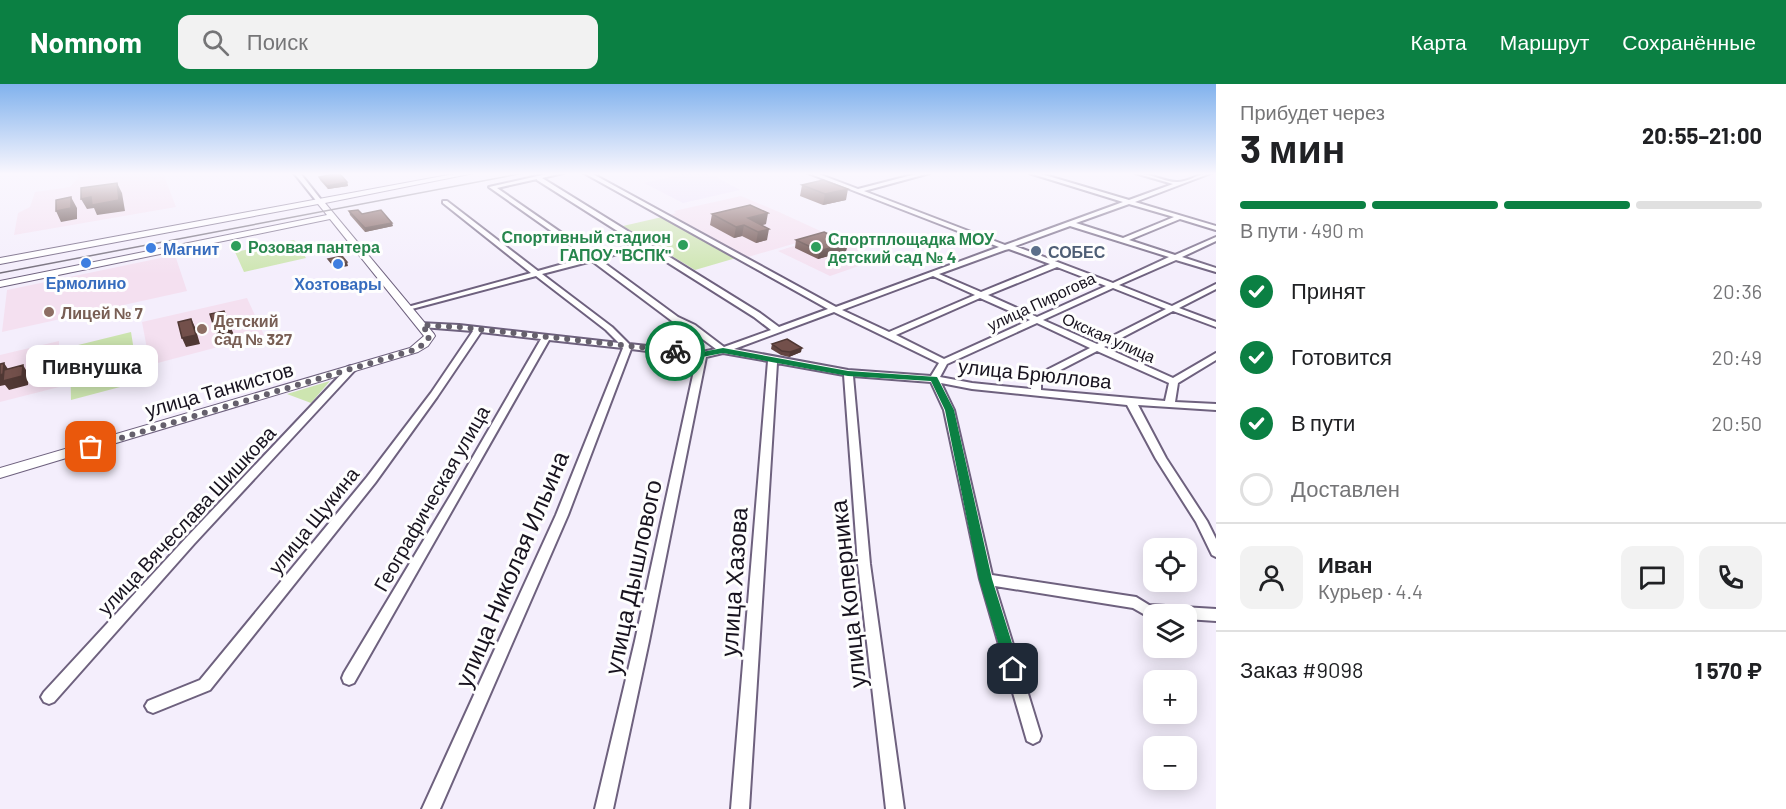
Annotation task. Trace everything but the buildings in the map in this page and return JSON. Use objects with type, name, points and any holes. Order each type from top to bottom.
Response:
[{"type":"main road","points":[[0,261],[294,207]]},
{"type":"main road","points":[[323,207],[422,325]]},
{"type":"main road","points":[[0,284],[330,217]]},
{"type":"main road","name":"улица Танкистов","points":[[0,473],[420,348],[430,336],[422,325]]},
{"type":"street","points":[[451,207],[475,228],[490,236],[539,274],[626,346]]},
{"type":"street","points":[[520,207],[675,319],[692,327],[723,350],[1117,207]]},
{"type":"street","points":[[582,207],[757,315],[777,330]]},
{"type":"street","points":[[648,207],[836,310],[944,362],[934,379],[949,410],[986,579],[1033,736]]},
{"type":"street","points":[[900,207],[1216,325]]},
{"type":"street","points":[[1146,207],[1216,228]]},
{"type":"street","points":[[1122,241],[1180,217]]},
{"type":"street","points":[[1071,224],[1216,270]]},
{"type":"street","name":"улица Пирогова","points":[[944,362],[1216,239]]},
{"type":"street","points":[[408,308],[642,245]]},
{"type":"street","points":[[889,335],[1057,264]]},
{"type":"street","name":"Окская улица","points":[[934,274],[1174,382]]},
{"type":"street","points":[[1036,390],[1036,379],[1099,349],[1216,286]]},
{"type":"street","name":"улица Брюллова","points":[[422,325],[479,329],[702,355],[723,350],[848,373],[934,379],[972,386],[1036,390],[1131,402],[1170,402],[1216,407]]},
{"type":"street","name":"улица Щукина","points":[[153,706],[205,685],[371,480],[435,395],[479,329]]},
{"type":"street","name":"Географическая улица","points":[[349,678],[546,338]]},
{"type":"street","name":"улица Николая Ильина","points":[[431,809],[562,515],[626,346]]},
{"type":"street","name":"улица Дышлового","points":[[604,809],[702,355]]},
{"type":"street","points":[[1170,402],[1174,382],[1216,356]]},
{"type":"street","name":"улица Хазова","points":[[740,809],[773,359]]},
{"type":"street","name":"улица Вячеслава Шишкова","points":[[50,697],[190,541],[351,369]]},
{"type":"street","name":"улица Коперника","points":[[848,373],[864,564],[895,809]]},
{"type":"street","points":[[1131,402],[1161,459],[1201,521],[1216,552]]},
{"type":"street","points":[[986,579],[1136,603],[1147,610],[1216,615]]},
{"type":"shaded area","points":[[30,207],[176,207],[14,235],[18,213]]},
{"type":"shaded area","points":[[693,207],[767,207],[827,234],[748,257],[669,215],[676,213],[674,211]]},
{"type":"shaded area","points":[[829,235],[882,258],[830,276],[778,251]]},
{"type":"shaded area","name":"Лицей № 7","points":[[175,255],[187,291],[2,332],[7,290]]},
{"type":"shaded area","name":"Детский сад № 327","points":[[247,298],[264,335],[150,365],[142,322]]},
{"type":"shaded area","points":[[59,341],[59,387],[0,402],[0,355]]},
{"type":"green space","points":[[662,217],[736,258],[695,270],[623,226]]},
{"type":"green space","points":[[294,240],[306,258],[244,272],[235,252]]},
{"type":"green space","points":[[131,332],[139,382],[71,400],[70,347]]},
{"type":"green space","points":[[330,381],[311,403],[287,394]]},
{"type":"tram line","points":[[0,273],[347,207]]},
{"type":"way so far","points":[[91,447],[420,348],[430,336],[422,325],[675,351]]},
{"type":"place","name":"Спортивный стадион ГАПОУ \"ВСПК\"","points":[[683,245]]},
{"type":"place","name":"Розовая пантера","points":[[236,246]]},
{"type":"place","name":"Спортплощадка МОУ детский сад № 4","points":[[816,247]]},
{"type":"place","name":"Магнит","points":[[151,248]]},
{"type":"place","name":"СОБЕС","points":[[1036,251]]},
{"type":"place","name":"Ермолино","points":[[86,263]]},
{"type":"place","name":"Хозтовары","points":[[338,264]]},
{"type":"place","name":"Лицей № 7","points":[[49,312]]},
{"type":"place","name":"Детский сад № 327","points":[[202,329]]},
{"type":"place","name":"Пивнушка","points":[[91,447]]},
{"type":"route","points":[[675,351],[702,355],[723,350],[848,373],[934,379],[949,410],[986,579],[1013,669]]}]
